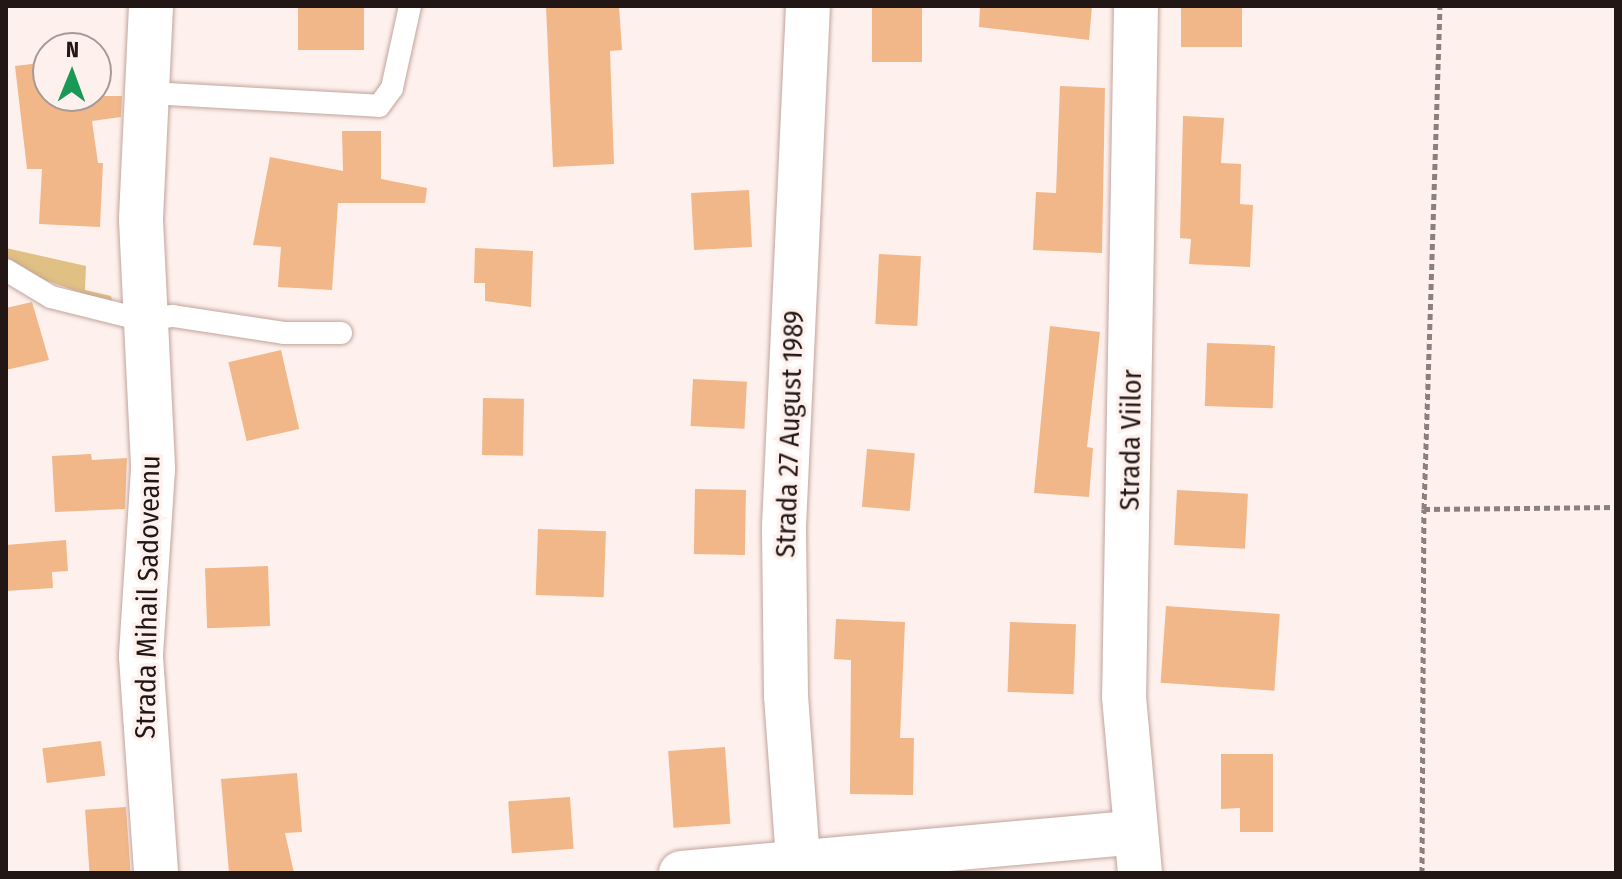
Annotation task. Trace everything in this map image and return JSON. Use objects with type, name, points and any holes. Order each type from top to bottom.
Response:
[{"type":"street","name":"Strada Mihail Sadoveanu","points":[[151,6],[141,220],[143,320],[153,469],[141,657],[156,873]]},
{"type":"street","name":"Strada 27 August 1989","points":[[799,868],[786,696],[784,526],[808,6]]},
{"type":"street","name":"Strada Viilor","points":[[1136,6],[1124,697],[1137,853]]},
{"type":"street","points":[[681,873],[1137,853]]},
{"type":"lane","points":[[149,93],[379,106],[392,88],[410,6]]},
{"type":"lane","points":[[6,270],[51,297],[143,320],[173,316],[284,333],[341,333]]},
{"type":"path","points":[[1422,873],[1424,509],[1440,6]]},
{"type":"path","points":[[1424,509],[1616,507]]},
{"type":"shaded area","points":[[6,248],[86,266],[85,290],[111,296],[113,304],[22,272],[6,262]]},
{"type":"building","points":[[298,6],[364,6],[364,50],[298,50]]},
{"type":"building","points":[[546,6],[619,6],[622,50],[610,51],[614,164],[553,167]]},
{"type":"building","points":[[872,6],[922,6],[922,62],[872,62]]},
{"type":"building","points":[[980,6],[1092,6],[1089,40],[979,27]]},
{"type":"building","points":[[1181,6],[1242,6],[1242,47],[1181,47]]},
{"type":"building","points":[[32,64],[32,112],[112,112],[112,96],[122,96],[121,117],[92,121],[98,163],[103,163],[100,227],[39,224],[42,169],[27,169],[15,66]]},
{"type":"building","points":[[1060,86],[1105,88],[1102,253],[1033,250],[1036,192],[1056,193]]},
{"type":"building","points":[[1183,116],[1224,118],[1221,163],[1241,164],[1240,204],[1253,205],[1250,267],[1189,264],[1191,239],[1180,238]]},
{"type":"building","points":[[342,131],[381,131],[381,179],[427,188],[425,203],[338,203],[332,290],[278,287],[281,247],[253,245],[270,157],[343,171]]},
{"type":"building","points":[[749,190],[752,247],[694,250],[691,193]]},
{"type":"building","points":[[475,248],[533,251],[531,307],[485,301],[485,283],[474,283]]},
{"type":"building","points":[[879,254],[921,256],[917,326],[875,324]]},
{"type":"building","points":[[32,302],[49,360],[6,370],[6,308]]},
{"type":"building","points":[[1050,326],[1100,332],[1087,447],[1093,448],[1089,497],[1034,493]]},
{"type":"building","points":[[1207,343],[1275,345],[1273,408],[1205,406]]},
{"type":"building","points":[[281,350],[299,429],[247,441],[228,362]]},
{"type":"building","points":[[693,379],[747,382],[744,429],[691,426]]},
{"type":"building","points":[[483,398],[524,399],[523,456],[482,455]]},
{"type":"building","points":[[867,449],[915,453],[910,511],[862,507]]},
{"type":"building","points":[[91,454],[92,460],[127,458],[125,509],[55,512],[52,456]]},
{"type":"building","points":[[695,489],[746,490],[745,555],[694,554]]},
{"type":"building","points":[[1177,490],[1248,494],[1245,549],[1174,545]]},
{"type":"building","points":[[538,529],[606,531],[604,597],[536,595]]},
{"type":"building","points":[[66,540],[68,571],[52,572],[53,588],[6,591],[6,545]]},
{"type":"building","points":[[268,566],[270,626],[207,628],[205,568]]},
{"type":"building","points":[[1166,606],[1280,614],[1274,691],[1161,683]]},
{"type":"building","points":[[836,619],[905,622],[900,738],[914,738],[913,795],[850,794],[851,660],[834,659]]},
{"type":"building","points":[[1010,622],[1076,624],[1074,694],[1008,692]]},
{"type":"building","points":[[101,741],[105,776],[47,783],[42,748]]},
{"type":"building","points":[[725,747],[730,824],[674,828],[668,751]]},
{"type":"building","points":[[1221,754],[1273,754],[1273,832],[1240,832],[1240,808],[1221,809]]},
{"type":"building","points":[[297,773],[302,832],[285,833],[294,873],[229,873],[221,779]]},
{"type":"building","points":[[570,797],[574,849],[512,853],[508,801]]},
{"type":"building","points":[[126,807],[131,873],[90,873],[85,810]]}]
